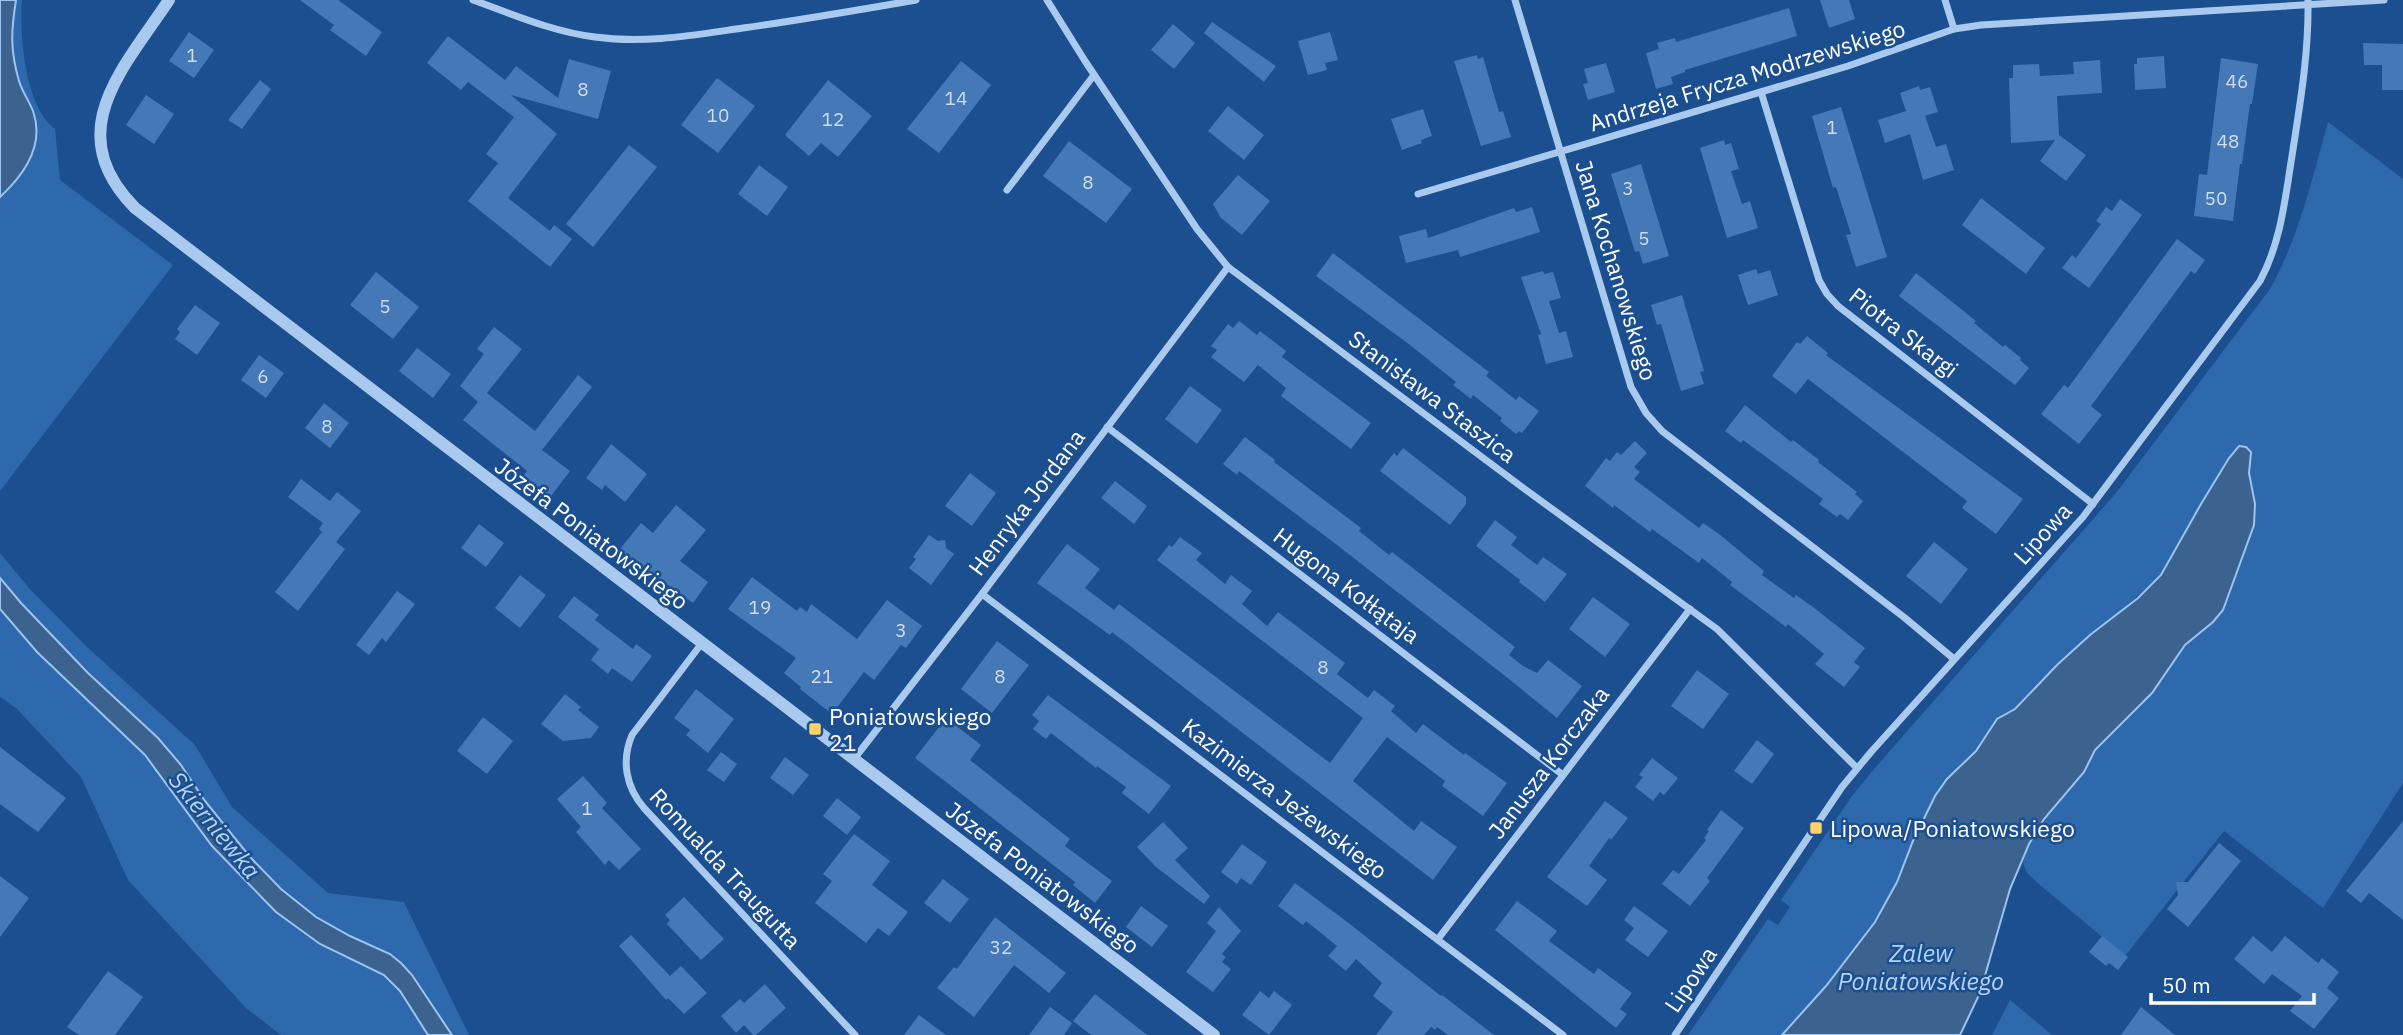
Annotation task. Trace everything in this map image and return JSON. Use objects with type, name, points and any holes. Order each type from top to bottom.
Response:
[{"type":"street","name":"Józefa Poniatowskiego","points":[[169,0],[113,85],[101,117],[100,148],[107,170],[119,193],[153,224],[1214,1035]]},
{"type":"street","points":[[473,0],[558,29],[594,37],[638,40],[704,34],[916,0]]},
{"type":"street","name":"Stanisława Staszica","points":[[1047,0],[1197,229],[1228,267],[1690,609],[1734,645],[1857,768]]},
{"type":"street","name":"Jana Kochanowskiego","points":[[1515,0],[1631,387],[1646,413],[1662,430],[1954,659]]},
{"type":"street","points":[[1945,0],[1954,30]]},
{"type":"street","name":"Andrzeja Frycza Modrzewskiego","points":[[1418,194],[1848,66],[1954,30],[1981,25],[2308,2],[2384,0]]},
{"type":"street","name":"Lipowa","points":[[1675,1035],[1842,787],[2094,503],[2260,281],[2270,262],[2284,206],[2308,48],[2308,2]]},
{"type":"street","points":[[1007,190],[1094,75]]},
{"type":"street","name":"Piotra Skargi","points":[[1761,92],[1819,280],[1827,294],[1838,306],[2094,503]]},
{"type":"street","name":"Henryka Jordana","points":[[854,759],[1228,267]]},
{"type":"street","name":"Hugona Kołłątaja","points":[[1107,427],[1563,775]]},
{"type":"street","name":"Kazimierza Jeżewskiego","points":[[982,594],[1563,1035]]},
{"type":"street","name":"Janusza Korczaka","points":[[1438,939],[1690,609]]},
{"type":"street","name":"Romualda Traugutta","points":[[702,643],[632,736],[626,759],[629,785],[644,808],[855,1035]]},
{"type":"shaded area","points":[[0,0],[22,0],[26,69],[37,104],[45,119],[55,129],[60,180],[173,265],[0,491]]},
{"type":"shaded area","points":[[2328,122],[2403,179],[2403,783],[2323,908],[2224,831],[2125,956],[2040,885],[2027,873],[2023,863],[2029,844],[2044,819],[2084,772],[2095,750],[2152,693],[2185,645],[2223,610],[2254,524],[2255,504],[2249,473],[2250,452],[2229,458],[2162,575],[2057,665],[2015,709],[1997,719],[1976,751],[1947,779],[1935,796],[1897,882],[1875,922],[1826,986],[1782,1035],[1688,1035],[1768,919],[1778,925],[1790,907],[1781,900],[1852,796],[2116,493],[2270,289],[2297,228]]},
{"type":"shaded area","points":[[0,553],[29,588],[86,646],[195,745],[232,807],[328,893],[404,902],[469,1035],[452,1035],[401,963],[316,917],[281,889],[250,857],[158,738],[88,673],[0,578]]},
{"type":"shaded area","points":[[0,609],[37,652],[145,755],[212,846],[276,912],[320,944],[384,975],[400,991],[428,1035],[281,1035],[246,1008],[128,880],[81,777],[16,708],[0,697]]},
{"type":"shaded area","points":[[2010,1000],[2052,1035],[1992,1035]]},
{"type":"water","points":[[0,0],[16,0],[12,31],[14,60],[20,85],[33,111],[36,136],[24,169],[0,197]]},
{"type":"water","name":"Zalew Poniatowskiego","points":[[2239,446],[2246,447],[2251,452],[2249,473],[2255,504],[2254,525],[2223,610],[2185,645],[2152,693],[2095,750],[2084,772],[2044,819],[2029,844],[2010,889],[1980,993],[1960,1035],[1782,1035],[1826,986],[1875,922],[1897,882],[1935,796],[1947,779],[1976,751],[1997,719],[2015,709],[2057,665],[2138,598],[2161,575],[2201,504]]},
{"type":"water","name":"Skierniewka","points":[[0,578],[88,673],[158,738],[250,857],[281,889],[316,917],[390,954],[401,963],[452,1035],[428,1035],[400,991],[384,975],[320,944],[276,912],[212,846],[145,755],[37,652],[0,609]]},
{"type":"building","points":[[300,0],[338,0],[382,32],[366,56],[330,30],[334,25]]},
{"type":"building","points":[[1820,0],[1849,0],[1855,19],[1829,28]]},
{"type":"building","points":[[1789,8],[1797,36],[1685,70],[1671,77],[1673,84],[1656,89],[1646,53],[1659,49],[1657,43],[1675,38],[1676,42]]},
{"type":"building","points":[[1212,22],[1276,66],[1264,82],[1204,33]]},
{"type":"building","points":[[1173,24],[1195,43],[1174,69],[1151,50]]},
{"type":"building","points":[[189,32],[214,50],[194,78],[169,61]]},
{"type":"building","points":[[1330,32],[1338,60],[1325,63],[1327,70],[1308,75],[1298,41]]},
{"type":"building","points":[[448,36],[505,80],[516,66],[558,98],[569,59],[611,71],[598,119],[511,95],[557,134],[508,198],[550,231],[554,225],[572,239],[550,267],[468,201],[498,163],[486,154],[514,117],[468,82],[461,90],[427,63]]},
{"type":"building","points":[[2363,43],[2403,44],[2403,90],[2382,90],[2382,65],[2364,65]]},
{"type":"building","points":[[1477,55],[1478,59],[1483,57],[1499,112],[1503,111],[1511,137],[1481,146],[1454,61]]},
{"type":"building","points":[[2164,56],[2166,88],[2135,90],[2134,64],[2137,64],[2137,58]]},
{"type":"building","points":[[2221,58],[2258,64],[2233,221],[2194,216],[2199,174],[2207,175]]},
{"type":"building","points":[[2100,60],[2102,93],[2057,96],[2059,135],[2086,155],[2066,181],[2040,161],[2055,140],[2011,143],[2009,78],[2013,78],[2013,65],[2039,64],[2040,76],[2074,74],[2073,62]]},
{"type":"building","points":[[961,61],[991,85],[939,153],[907,129]]},
{"type":"building","points":[[1606,63],[1615,92],[1588,100],[1583,84],[1588,83],[1584,69]]},
{"type":"building","points":[[717,78],[755,106],[718,153],[681,125]]},
{"type":"building","points":[[260,80],[271,89],[242,129],[228,120]]},
{"type":"building","points":[[828,80],[872,116],[838,157],[821,143],[809,156],[785,135]]},
{"type":"building","points":[[1919,86],[1920,90],[1930,87],[1938,112],[1925,116],[1936,147],[1946,144],[1954,170],[1923,180],[1910,134],[1885,143],[1878,120],[1906,111],[1900,93]]},
{"type":"building","points":[[146,95],[174,114],[154,144],[126,125]]},
{"type":"building","points":[[1228,106],[1264,135],[1244,160],[1208,131]]},
{"type":"building","points":[[1841,107],[1887,257],[1856,267],[1846,235],[1851,234],[1836,187],[1833,188],[1812,116]]},
{"type":"building","points":[[1423,109],[1432,136],[1421,140],[1422,143],[1402,150],[1391,119]]},
{"type":"building","points":[[1724,140],[1725,145],[1731,143],[1739,169],[1731,171],[1742,204],[1750,201],[1758,228],[1727,238],[1700,148]]},
{"type":"building","points":[[1069,141],[1132,189],[1106,223],[1043,176]]},
{"type":"building","points":[[629,145],[657,167],[593,247],[566,224]]},
{"type":"building","points":[[1641,164],[1669,256],[1643,264],[1639,251],[1635,252],[1611,174]]},
{"type":"building","points":[[759,165],[788,187],[767,216],[738,194]]},
{"type":"building","points":[[1238,175],[1270,201],[1242,235],[1221,218],[1213,204]]},
{"type":"building","points":[[1981,198],[2045,248],[2026,274],[1962,225]]},
{"type":"building","points":[[2120,199],[2142,215],[2089,288],[2062,268],[2072,255],[2076,258],[2101,224],[2096,221],[2106,207],[2112,211]]},
{"type":"building","points":[[1532,207],[1540,232],[1460,257],[1458,250],[1406,263],[1399,236],[1426,229],[1428,238],[1514,208],[1516,212]]},
{"type":"building","points":[[2177,239],[2205,260],[2195,274],[2191,271],[2091,406],[2102,415],[2079,444],[2041,414],[2064,385],[2068,388]]},
{"type":"building","points":[[1333,253],[1489,372],[1486,376],[1516,400],[1519,396],[1539,411],[1522,433],[1519,431],[1516,434],[1500,421],[1502,418],[1473,395],[1471,399],[1453,385],[1456,382],[1410,345],[1316,276]]},
{"type":"building","points":[[1756,269],[1758,274],[1770,270],[1778,295],[1748,305],[1738,275]]},
{"type":"building","points":[[1543,271],[1544,274],[1553,272],[1561,298],[1549,301],[1559,333],[1566,331],[1573,357],[1546,364],[1538,335],[1541,334],[1521,277]]},
{"type":"building","points":[[376,272],[419,307],[393,339],[350,305]]},
{"type":"building","points":[[1916,273],[1976,321],[1974,323],[2003,347],[2005,345],[2021,358],[2029,368],[2015,385],[1899,296]]},
{"type":"building","points":[[1682,295],[1704,371],[1700,372],[1704,384],[1681,391],[1661,324],[1657,325],[1651,305]]},
{"type":"building","points":[[195,305],[220,323],[197,355],[175,339],[180,332],[177,329]]},
{"type":"building","points":[[1239,321],[1257,335],[1260,331],[1286,351],[1282,357],[1371,423],[1351,449],[1281,396],[1286,388],[1258,365],[1244,382],[1211,357],[1217,350],[1211,346],[1228,324],[1233,328]]},
{"type":"building","points":[[494,327],[522,349],[487,393],[535,431],[578,375],[592,387],[542,450],[570,471],[545,504],[521,485],[524,482],[521,479],[527,471],[463,420],[478,402],[460,386],[484,354],[477,349]]},
{"type":"building","points":[[1807,336],[1828,353],[1826,355],[2023,499],[1996,534],[1962,508],[1967,501],[1808,379],[1796,394],[1772,376],[1797,342],[1800,344]]},
{"type":"building","points":[[417,348],[451,374],[433,398],[399,371]]},
{"type":"building","points":[[259,355],[284,373],[266,398],[241,380]]},
{"type":"building","points":[[1190,386],[1222,410],[1197,444],[1165,419]]},
{"type":"building","points":[[324,403],[349,423],[330,448],[305,428]]},
{"type":"building","points":[[1745,405],[1857,492],[1855,494],[1863,501],[1848,520],[1840,514],[1837,517],[1819,504],[1823,499],[1743,440],[1741,443],[1725,431]]},
{"type":"building","points":[[1245,437],[1361,528],[1359,531],[1389,555],[1392,552],[1515,647],[1509,655],[1523,666],[1537,673],[1548,660],[1582,686],[1557,718],[1337,545],[1239,471],[1237,475],[1223,464]]},
{"type":"building","points":[[1635,441],[1647,453],[1634,467],[1640,472],[1634,479],[1699,528],[1703,523],[1719,534],[1764,571],[1762,575],[1794,598],[1796,595],[1813,607],[1865,648],[1854,662],[1860,667],[1844,687],[1815,664],[1824,654],[1788,624],[1786,627],[1730,585],[1732,582],[1702,558],[1699,563],[1652,529],[1650,532],[1614,505],[1613,508],[1585,486],[1606,458],[1610,461],[1617,452],[1621,455]]},
{"type":"building","points":[[611,444],[647,474],[625,502],[605,485],[602,490],[586,478]]},
{"type":"building","points":[[1403,448],[1466,497],[1466,504],[1450,525],[1380,471],[1394,453],[1397,456]]},
{"type":"building","points":[[970,473],[996,493],[972,526],[945,506]]},
{"type":"building","points":[[301,479],[330,501],[337,492],[361,511],[336,542],[345,549],[298,611],[275,592],[322,532],[319,529],[323,523],[288,497]]},
{"type":"building","points":[[1115,481],[1147,506],[1134,524],[1101,498]]},
{"type":"building","points":[[676,505],[706,530],[680,561],[708,582],[693,603],[647,570],[643,576],[616,554],[641,523],[653,533]]},
{"type":"building","points":[[1495,520],[1517,537],[1511,545],[1537,565],[1543,557],[1567,574],[1545,602],[1476,546]]},
{"type":"building","points":[[479,524],[504,543],[486,567],[461,548]]},
{"type":"building","points":[[929,535],[938,541],[945,540],[946,548],[954,554],[931,585],[909,568],[916,559],[913,557]]},
{"type":"building","points":[[1180,537],[1202,553],[1196,560],[1225,584],[1231,575],[1252,591],[1242,604],[1267,626],[1278,612],[1345,663],[1337,674],[1368,698],[1374,690],[1395,706],[1391,711],[1416,733],[1423,724],[1507,783],[1483,816],[1442,786],[1445,781],[1387,737],[1353,781],[1414,831],[1421,821],[1457,847],[1433,880],[1112,632],[1110,635],[1037,583],[1067,544],[1100,569],[1085,588],[1114,610],[1119,604],[1330,763],[1363,718],[1157,560],[1169,545],[1172,547]]},
{"type":"building","points":[[1934,542],[1968,569],[1941,604],[1906,576]]},
{"type":"building","points":[[520,575],[546,595],[520,628],[495,608]]},
{"type":"building","points":[[752,577],[797,611],[800,607],[807,612],[811,604],[857,639],[887,600],[922,626],[906,648],[901,645],[874,680],[864,672],[832,714],[784,673],[796,658],[728,609]]},
{"type":"building","points":[[397,591],[415,604],[386,642],[382,638],[369,655],[356,645]]},
{"type":"building","points":[[574,596],[599,615],[595,620],[633,649],[636,644],[652,656],[632,682],[612,668],[608,674],[591,660],[599,649],[558,617]]},
{"type":"building","points":[[1593,597],[1630,624],[1605,657],[1569,629]]},
{"type":"building","points":[[997,641],[1029,665],[992,713],[961,689]]},
{"type":"building","points":[[1697,670],[1729,694],[1703,729],[1671,706]]},
{"type":"building","points":[[696,689],[734,719],[708,753],[686,735],[690,730],[674,718]]},
{"type":"building","points":[[565,694],[581,707],[578,710],[599,727],[591,738],[563,741],[541,724]]},
{"type":"building","points":[[1048,695],[1171,786],[1149,814],[1122,793],[1126,787],[1097,766],[1096,768],[1051,733],[1046,739],[1033,729],[1039,721],[1032,715]]},
{"type":"building","points":[[483,717],[513,741],[487,774],[457,751]]},
{"type":"building","points":[[946,718],[981,745],[970,760],[1070,839],[1065,846],[1112,881],[1095,903],[1073,885],[1075,882],[915,758]]},
{"type":"building","points":[[1757,740],[1774,754],[1752,784],[1734,771]]},
{"type":"building","points":[[0,747],[66,798],[38,832],[0,804]]},
{"type":"building","points":[[721,752],[737,764],[724,782],[707,770]]},
{"type":"building","points":[[785,757],[809,775],[793,795],[770,778]]},
{"type":"building","points":[[1652,758],[1678,778],[1664,795],[1660,792],[1653,801],[1635,787],[1643,777],[1639,775]]},
{"type":"building","points":[[583,776],[607,803],[602,808],[641,849],[619,870],[609,860],[605,865],[576,832],[581,827],[557,799]]},
{"type":"building","points":[[837,798],[861,817],[847,835],[823,816]]},
{"type":"building","points":[[1605,801],[1628,818],[1611,840],[1609,838],[1589,866],[1607,880],[1587,906],[1547,877]]},
{"type":"building","points":[[1721,810],[1744,828],[1707,878],[1710,881],[1690,906],[1662,884],[1673,870],[1679,874],[1706,840],[1704,838],[1709,831],[1707,830]]},
{"type":"building","points":[[2403,821],[2403,920],[2369,893],[2361,903],[2346,891]]},
{"type":"building","points":[[1163,822],[1188,848],[1175,860],[1210,896],[1204,904],[1156,867],[1137,847]]},
{"type":"building","points":[[854,834],[890,861],[872,885],[908,912],[889,936],[878,928],[866,943],[815,903],[832,881],[823,874]]},
{"type":"building","points":[[2219,843],[2241,861],[2188,927],[2167,909],[2178,895],[2176,882],[2188,882]]},
{"type":"building","points":[[1242,844],[1267,862],[1251,885],[1241,878],[1237,884],[1221,872]]},
{"type":"building","points":[[0,876],[29,898],[0,937]]},
{"type":"building","points":[[943,879],[969,899],[950,923],[924,903]]},
{"type":"building","points":[[1295,883],[1494,1035],[1448,1035],[1437,1027],[1435,1030],[1431,1027],[1424,1035],[1376,1035],[1393,1012],[1373,996],[1382,983],[1356,959],[1346,971],[1328,956],[1337,946],[1306,921],[1303,925],[1278,906]]},
{"type":"building","points":[[684,897],[724,939],[701,960],[667,924],[670,920],[665,915]]},
{"type":"building","points":[[1517,901],[1557,931],[1549,941],[1594,974],[1598,968],[1632,993],[1620,1009],[1627,1014],[1616,1028],[1495,930]]},
{"type":"building","points":[[1141,906],[1168,926],[1152,947],[1126,927]]},
{"type":"building","points":[[1634,906],[1668,931],[1648,957],[1625,940],[1634,928],[1624,920]]},
{"type":"building","points":[[1219,907],[1241,931],[1222,954],[1226,957],[1222,962],[1231,969],[1213,992],[1186,972],[1216,931],[1207,923]]},
{"type":"building","points":[[995,917],[1066,973],[1049,993],[1014,965],[974,1017],[937,988],[954,967],[957,969]]},
{"type":"building","points":[[631,935],[670,976],[681,966],[707,993],[684,1014],[668,998],[666,1000],[619,946]]},
{"type":"building","points":[[2102,936],[2128,957],[2118,970],[2109,963],[2106,966],[2089,952]]},
{"type":"building","points":[[2253,936],[2272,952],[2285,936],[2318,963],[2322,958],[2339,972],[2327,988],[2339,998],[2314,1029],[2290,1011],[2302,996],[2272,974],[2264,984],[2234,959]]},
{"type":"building","points":[[108,971],[143,997],[115,1035],[79,1035],[67,1027]]},
{"type":"building","points":[[765,984],[786,1008],[756,1035],[744,1025],[736,1033],[721,1016],[740,999],[744,1003]]},
{"type":"building","points":[[1260,991],[1269,998],[1274,991],[1292,1005],[1269,1035],[1242,1015]]},
{"type":"building","points":[[1095,994],[1147,1035],[1091,1035],[1073,1021]]},
{"type":"building","points":[[1050,1007],[1072,1023],[1064,1035],[1029,1035]]},
{"type":"building","points":[[2141,1007],[2175,1035],[2121,1035]]},
{"type":"building","points":[[919,1015],[946,1035],[904,1035]]},
{"type":"place","name":"Poniatowskiego 21","points":[[815,729]]},
{"type":"place","name":"Lipowa/Poniatowskiego","points":[[1816,828]]}]
